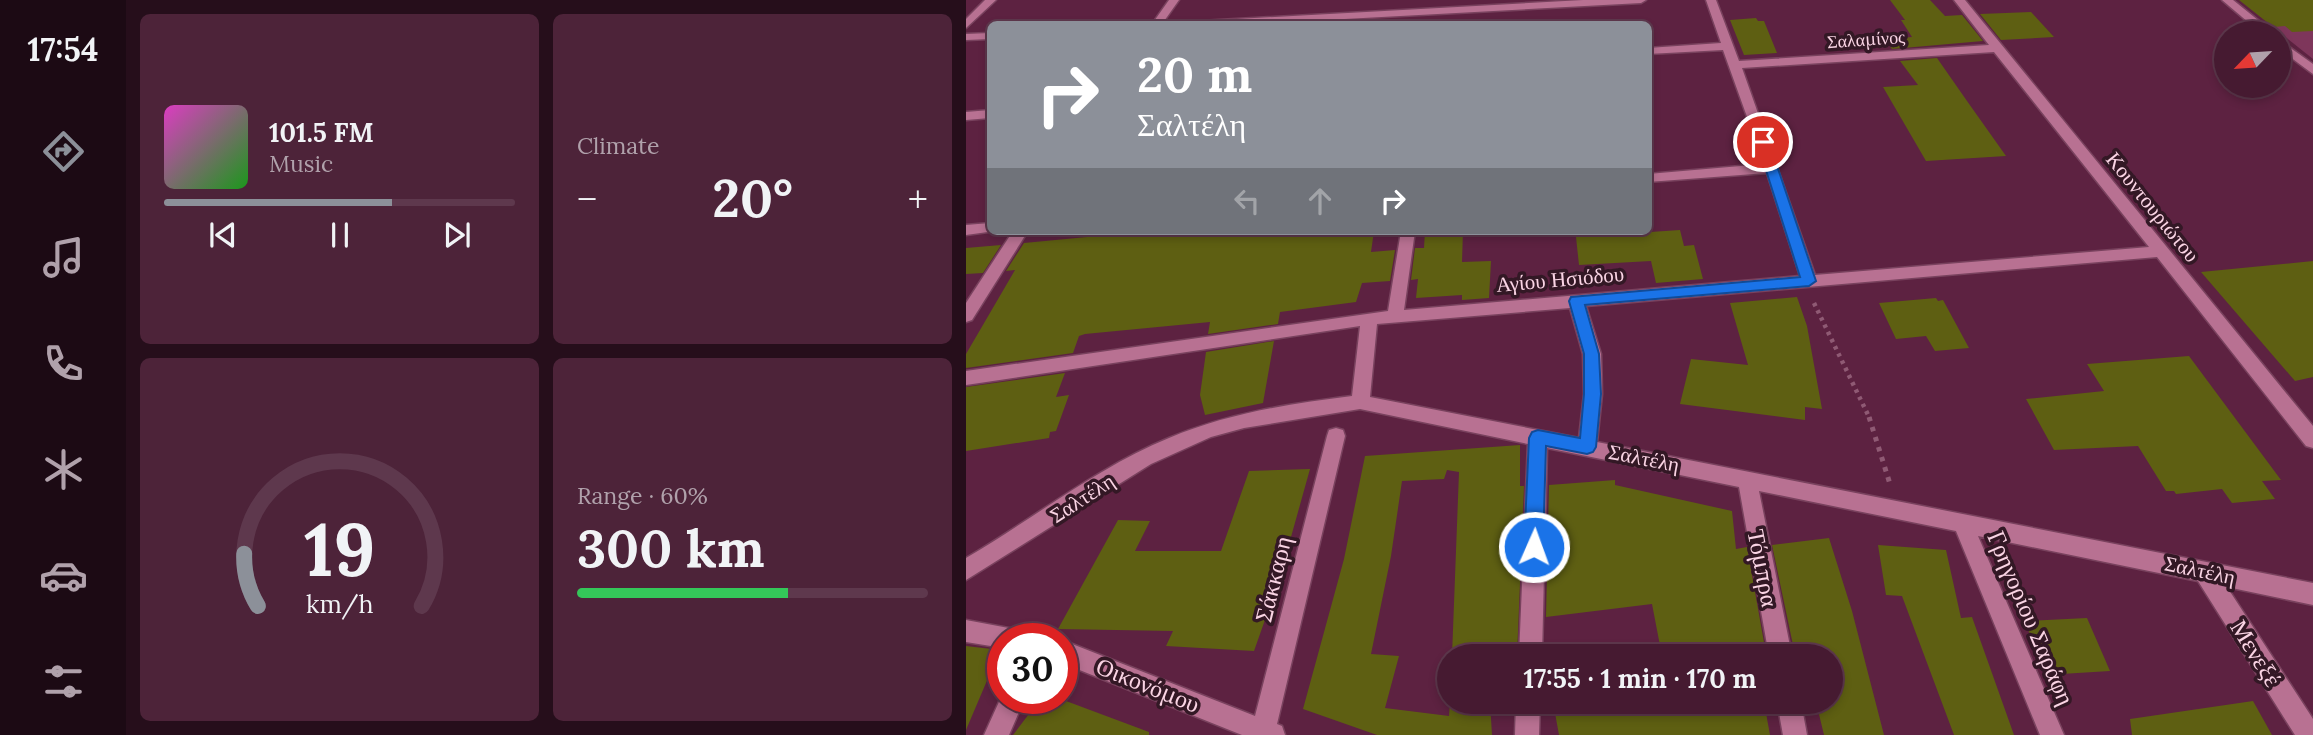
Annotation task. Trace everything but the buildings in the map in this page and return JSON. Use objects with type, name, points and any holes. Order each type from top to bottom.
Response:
[{"type":"street","points":[[966,25],[991,0]]},
{"type":"street","points":[[1159,21],[1174,0]]},
{"type":"street","points":[[1239,21],[1442,5],[1640,0]]},
{"type":"street","points":[[1711,0],[1772,168],[1809,281]]},
{"type":"street","name":"Κουντουριώτου","points":[[1959,0],[2313,440]]},
{"type":"street","points":[[2227,0],[2253,21]]},
{"type":"street","points":[[966,37],[987,36]]},
{"type":"street","points":[[1652,51],[1729,46]]},
{"type":"street","name":"Σαλαμίνος","points":[[1736,65],[1998,48]]},
{"type":"street","points":[[2291,52],[2313,70]]},
{"type":"street","points":[[966,116],[987,114]]},
{"type":"street","points":[[1652,178],[1772,168]]},
{"type":"street","points":[[966,230],[987,229]]},
{"type":"street","points":[[966,316],[1018,235]]},
{"type":"street","points":[[1395,316],[1407,235]]},
{"type":"street","name":"Αγίου Ησιόδου","points":[[966,378],[1369,318],[2161,251]]},
{"type":"street","points":[[1576,301],[1592,354],[1592,394],[1587,447]]},
{"type":"street","points":[[1360,402],[1369,318]]},
{"type":"street","name":"Σαλτέλη","points":[[966,570],[1149,457],[1206,431],[1273,413],[1360,402],[2313,594]]},
{"type":"street","name":"Σάκκαρη","points":[[1266,734],[1336,436]]},
{"type":"street","points":[[1530,644],[1538,438]]},
{"type":"street","name":"Τόμπρα","points":[[1747,479],[1778,644]]},
{"type":"street","name":"Γρηγορίου Σαράφη","points":[[1962,522],[2052,735]]},
{"type":"street","name":"Μενεξέ","points":[[2204,571],[2309,735]]},
{"type":"street","points":[[966,631],[987,634]]},
{"type":"street","name":"Οικονόμου","points":[[1078,658],[1266,734]]},
{"type":"street","points":[[996,735],[1006,714]]},
{"type":"street","points":[[1527,735],[1528,714]]},
{"type":"street","points":[[1791,714],[1795,735]]},
{"type":"path","points":[[1809,281],[1810,296],[1872,423],[1896,509]]},
{"type":"shaded area","points":[[2313,0],[2313,59],[2291,41],[2291,21],[2282,21]]},
{"type":"route","points":[[1534,547],[1538,438],[1587,447],[1592,394],[1592,354],[1576,301],[1809,281],[1763,142]]}]
